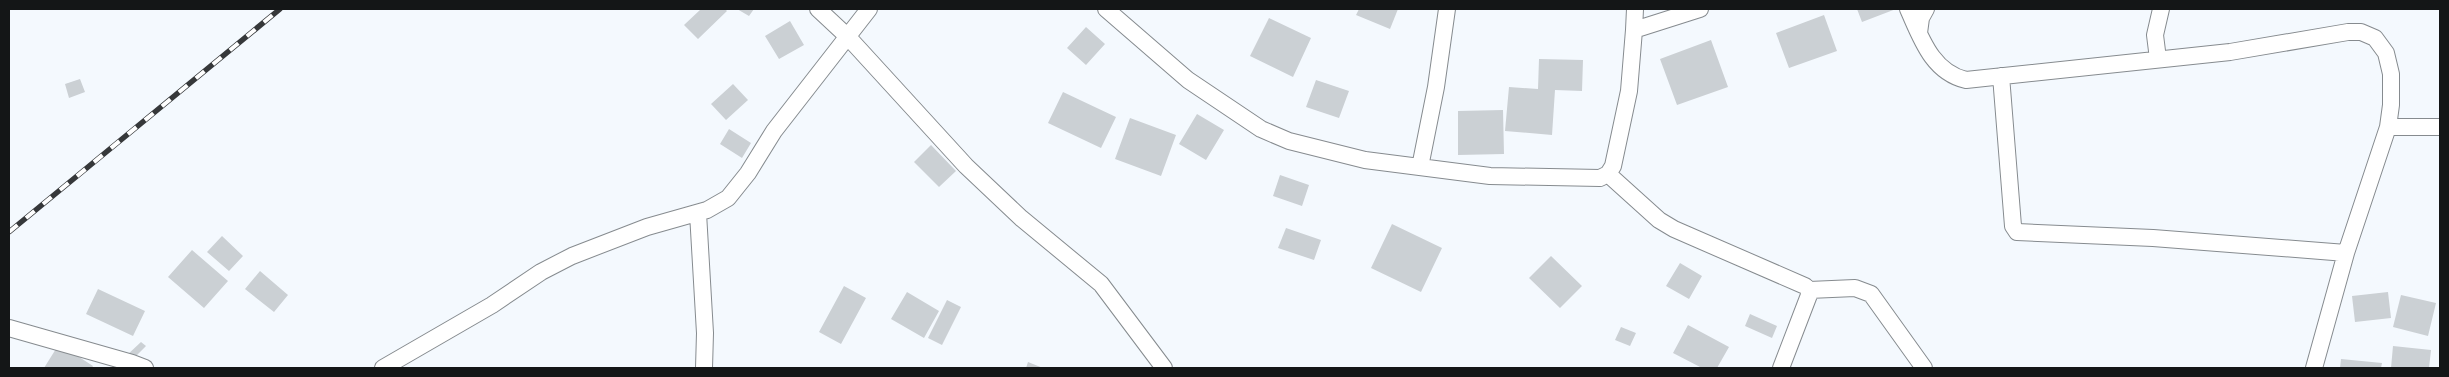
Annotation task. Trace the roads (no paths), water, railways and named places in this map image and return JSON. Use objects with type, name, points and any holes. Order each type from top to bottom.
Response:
[{"type":"street","points":[[818,9],[848,37],[966,166],[1021,218],[1101,284],[1164,368]]},
{"type":"street","points":[[384,368],[492,305],[541,272],[572,256],[647,227],[698,213],[728,198],[748,173],[774,131],[869,9]]},
{"type":"street","points":[[1106,9],[1188,80],[1274,135],[1365,160],[1490,176],[1600,178],[1608,174],[1616,155],[1629,91],[1635,9]]},
{"type":"street","points":[[1420,167],[1436,87],[1446,9]]},
{"type":"street","points":[[1634,30],[1700,9]]},
{"type":"street","points":[[1908,9],[1929,54],[1952,77],[1966,80],[2230,52],[2348,32],[2361,32],[2375,38],[2386,53],[2391,74],[2388,127],[2346,253],[2314,368]]},
{"type":"street","points":[[1919,33],[1921,18],[1926,9]]},
{"type":"street","points":[[2158,59],[2156,35],[2161,9]]},
{"type":"street","points":[[2001,76],[2013,226],[2017,232],[2153,238],[2346,253]]},
{"type":"street","points":[[2388,127],[2440,127]]},
{"type":"street","points":[[1608,174],[1659,220],[1674,229],[1805,286],[1809,290],[1855,288],[1871,294],[1924,368]]},
{"type":"street","points":[[698,213],[705,333],[704,368]]},
{"type":"street","points":[[1781,368],[1809,295],[1809,290]]},
{"type":"street","points":[[9,328],[145,368]]},
{"type":"railway","points":[[9,232],[280,9]]}]
